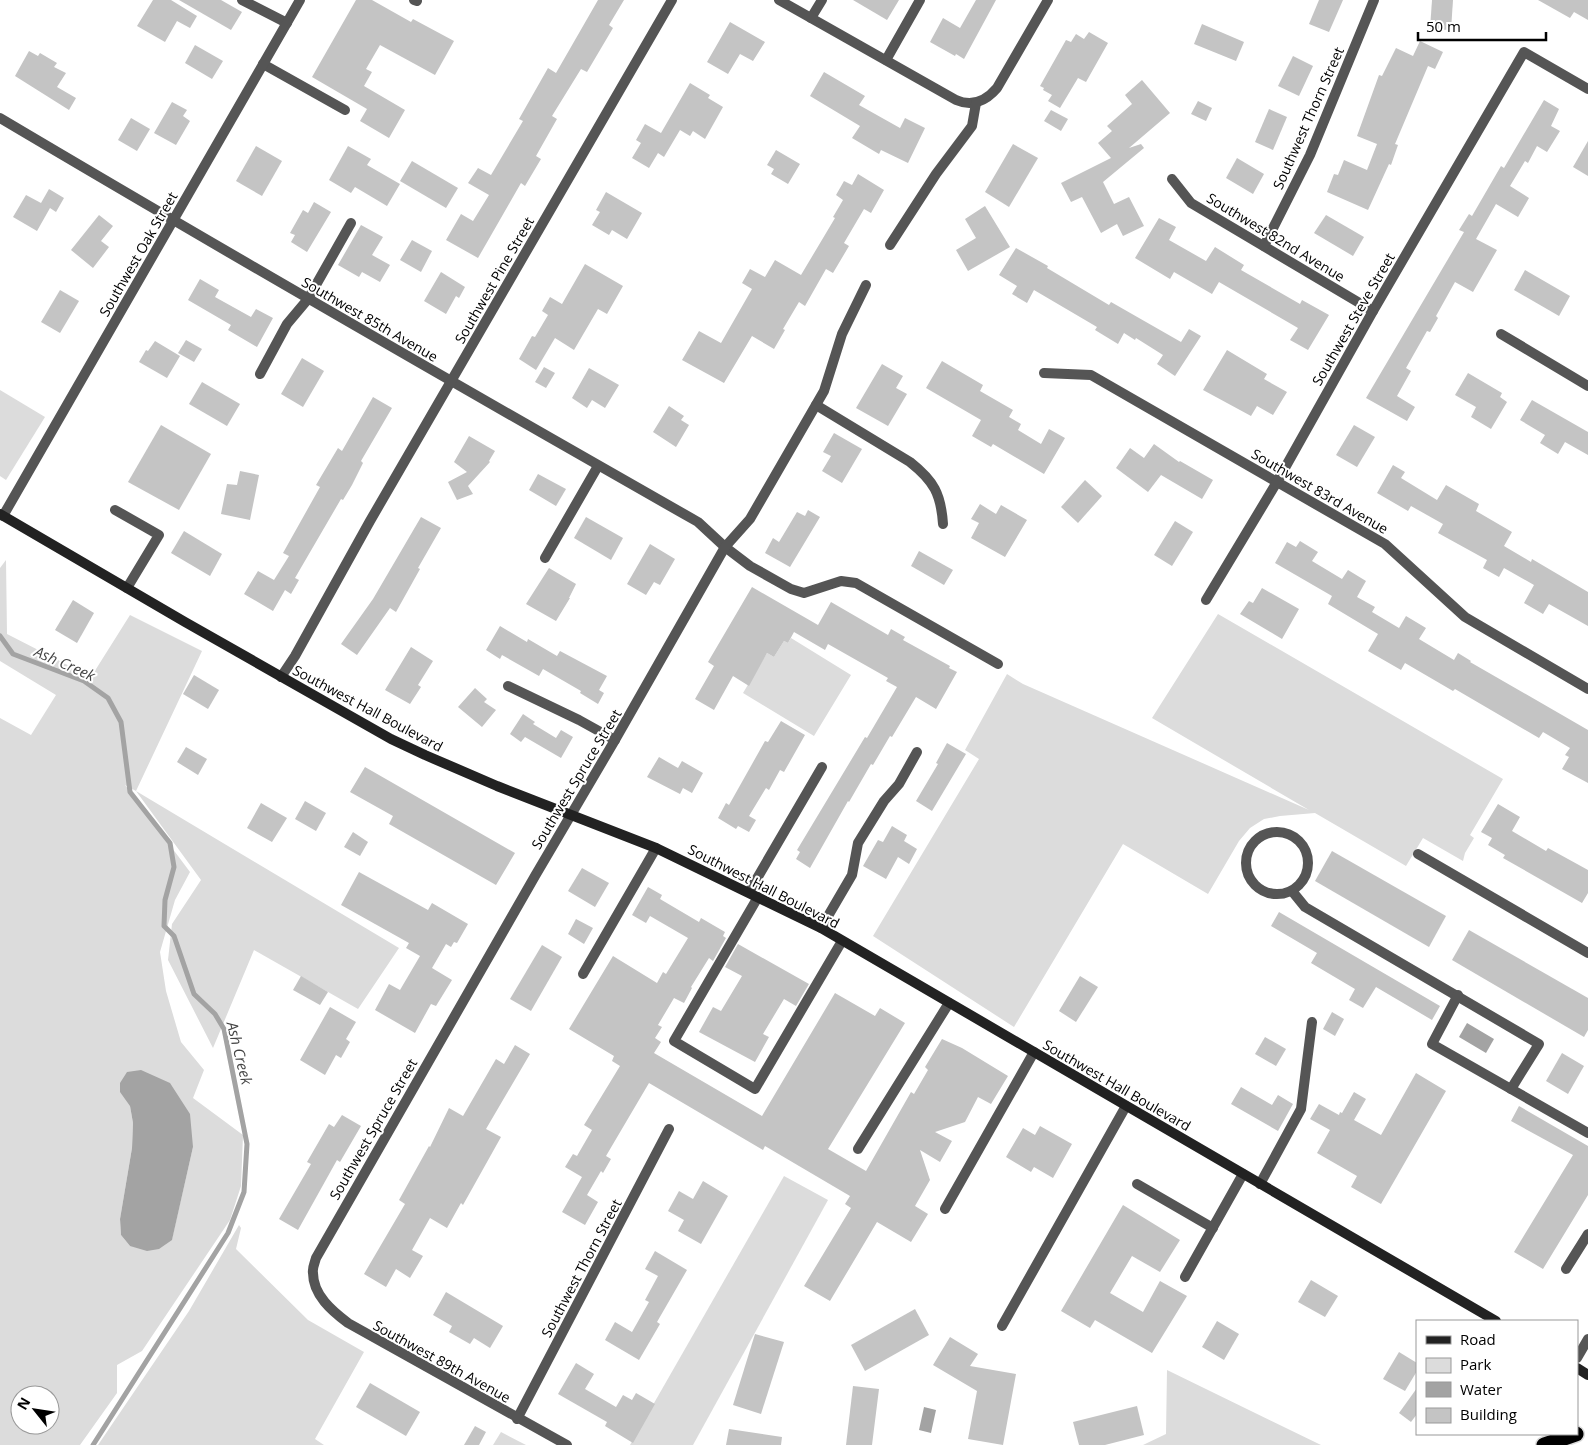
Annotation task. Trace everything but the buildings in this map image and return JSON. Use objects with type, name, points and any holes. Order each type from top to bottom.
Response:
[{"type":"highway","points":[[1544,1445],[1573,1435]]},
{"type":"main road","name":"Southwest Hall Boulevard","points":[[1,517],[391,739],[497,786],[656,848],[820,928],[1494,1320]]},
{"type":"street","points":[[242,0],[287,23]]},
{"type":"street","name":"Southwest Oak Street","points":[[1,517],[300,0]]},
{"type":"street","name":"Southwest Pine Street","points":[[281,677],[295,656],[672,0]]},
{"type":"street","points":[[779,0],[962,103],[976,103],[991,95],[997,88],[1048,0]]},
{"type":"street","points":[[811,18],[822,0]]},
{"type":"street","points":[[886,60],[920,0]]},
{"type":"street","name":"Southwest Thorn Street","points":[[1264,246],[1310,155],[1374,0]]},
{"type":"street","name":"Southwest Steve Street","points":[[1206,600],[1277,482],[1373,311],[1524,52],[1588,89]]},
{"type":"street","points":[[264,64],[345,110]]},
{"type":"street","points":[[890,245],[936,174],[972,126],[976,103]]},
{"type":"street","name":"Southwest 85th Avenue","points":[[0,118],[451,382],[698,522],[725,547],[750,566],[791,590],[804,592],[841,581],[856,583],[998,664]]},
{"type":"street","name":"Southwest 82nd Avenue","points":[[1172,179],[1191,203],[1373,311]]},
{"type":"street","points":[[260,374],[287,324],[308,299],[351,223]]},
{"type":"street","name":"Southwest Spruce Street","points":[[316,1287],[312,1273],[322,1244],[571,814],[616,740],[725,547],[750,519],[816,405],[828,382],[842,334],[866,285]]},
{"type":"street","points":[[1501,334],[1588,386]]},
{"type":"street","name":"Southwest 83rd Avenue","points":[[1044,373],[1091,375],[1385,544],[1466,617],[1588,689]]},
{"type":"street","points":[[816,405],[910,462],[924,473],[942,503],[943,524]]},
{"type":"street","points":[[545,558],[598,466]]},
{"type":"street","points":[[115,510],[159,535],[127,588]]},
{"type":"street","points":[[508,686],[616,740]]},
{"type":"street","points":[[820,928],[852,875],[858,843],[884,801],[899,784],[917,752]]},
{"type":"street","points":[[822,767],[674,1041],[755,1089],[842,941]]},
{"type":"street","points":[[1271,832],[1291,834],[1300,841],[1306,850],[1309,860],[1308,871],[1304,881],[1292,891],[1276,895],[1266,893],[1256,887],[1250,880],[1246,870],[1248,850],[1262,836],[1271,832]]},
{"type":"street","points":[[583,974],[656,848]]},
{"type":"street","points":[[1418,854],[1588,953]]},
{"type":"street","points":[[1292,891],[1305,907],[1458,995],[1538,1044],[1511,1089]]},
{"type":"street","points":[[1458,995],[1432,1044],[1588,1133]]},
{"type":"street","points":[[858,1148],[948,1003]]},
{"type":"street","points":[[1260,1184],[1301,1109],[1312,1022]]},
{"type":"street","points":[[945,1209],[1034,1052]]},
{"type":"street","points":[[1002,1326],[1126,1106]]},
{"type":"street","name":"Southwest Thorn Street","points":[[517,1418],[669,1129]]},
{"type":"street","points":[[1185,1277],[1243,1174]]},
{"type":"street","points":[[1137,1184],[1213,1228]]},
{"type":"street","points":[[1566,1269],[1588,1234]]},
{"type":"street","name":"Southwest 89th Avenue","points":[[316,1287],[334,1313],[348,1323],[567,1445]]},
{"type":"street","points":[[1578,1356],[1588,1339]]},
{"type":"green space","points":[[0,390],[45,417],[6,480],[0,476]]},
{"type":"green space","points":[[6,560],[7,634],[91,677],[130,615],[202,651],[136,791],[125,785],[190,872],[175,900],[160,952],[166,991],[181,1042],[204,1070],[193,1098],[243,1135],[241,1186],[230,1220],[142,1351],[117,1365],[117,1393],[80,1445],[0,1445],[0,718],[31,735],[56,695],[0,661],[0,568]],"holes":[[[130,1106],[193,1147],[172,1239],[130,1246],[121,1235],[120,1219],[132,1148],[133,1123]]]},
{"type":"green space","points":[[1218,614],[1503,779],[1470,835],[1474,838],[1465,853],[1463,861],[1423,838],[1406,866],[1315,813],[1280,816],[1264,819],[1250,828],[1239,841],[1208,894],[1123,844],[1014,1027],[873,936],[979,759],[965,750],[1007,674],[1023,684],[1309,810],[1152,718]]},
{"type":"green space","points":[[791,638],[851,675],[814,736],[743,693],[767,653],[774,657],[784,641],[788,643]]},
{"type":"green space","points":[[136,791],[399,948],[358,1009],[254,950],[213,1048],[168,960],[172,924],[201,880]]},
{"type":"green space","points":[[784,1176],[828,1200],[693,1445],[630,1445]]},
{"type":"green space","points":[[239,1225],[241,1228],[236,1249],[308,1320],[364,1352],[315,1439],[324,1445],[98,1445],[189,1311]]},
{"type":"green space","points":[[1167,1370],[1321,1445],[1143,1445],[1166,1434]]},
{"type":"green space","points":[[501,1432],[526,1445],[493,1445]]},
{"type":"water","points":[[1467,1023],[1494,1039],[1486,1053],[1459,1037]]},
{"type":"water","points":[[141,1070],[170,1083],[190,1114],[193,1147],[172,1240],[159,1249],[147,1251],[130,1246],[121,1235],[120,1219],[132,1148],[133,1123],[130,1106],[120,1092],[120,1083],[127,1072]]},
{"type":"water","points":[[924,1407],[936,1410],[931,1433],[919,1430]]},
{"type":"waterway","name":"Ash Creek","points":[[0,636],[13,654],[84,681],[108,698],[121,722],[130,792],[170,843],[174,867],[165,900],[164,926],[174,936],[194,994],[215,1014],[224,1029],[247,1144],[244,1192],[228,1233],[93,1445]]}]
